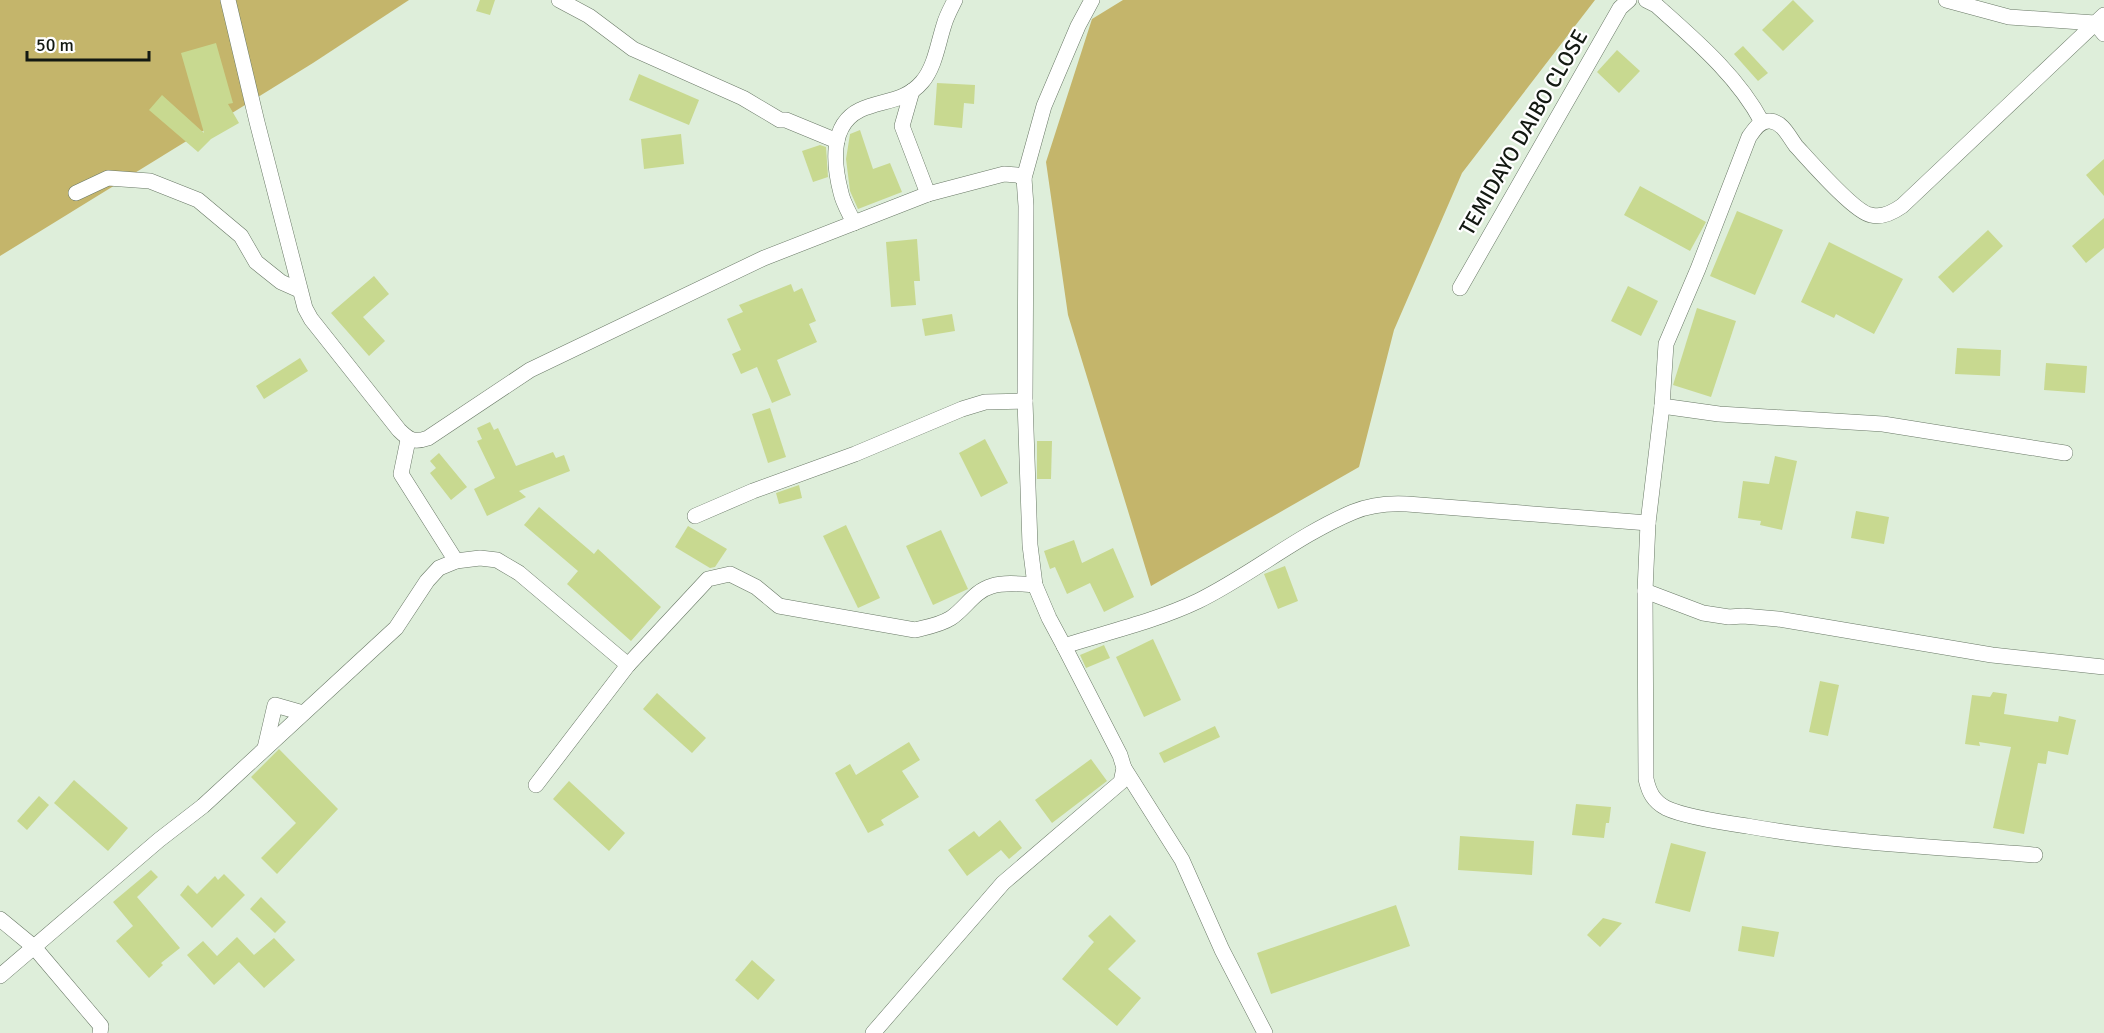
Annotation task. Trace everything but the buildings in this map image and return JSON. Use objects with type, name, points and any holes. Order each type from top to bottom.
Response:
[{"type":"street","points":[[228,0],[299,290],[311,319],[408,440],[418,442],[428,438],[530,370],[764,258],[928,194],[1004,174],[1024,178]]},
{"type":"street","points":[[559,0],[589,16],[633,50],[743,98],[780,120],[786,120],[837,141]]},
{"type":"street","points":[[854,223],[841,195],[835,155],[843,125],[860,110],[899,99],[924,81],[944,22],[955,0]]},
{"type":"street","points":[[1092,0],[1078,26],[1044,106],[1024,178],[1026,217],[1025,400],[1030,545],[1035,585],[1049,618],[1120,755],[1124,768],[1182,860],[1222,950],[1265,1033]]},
{"type":"street","name":"TEMIDAYO DAIBO CLOSE","points":[[1460,288],[1620,8],[1629,0]]},
{"type":"street","points":[[1646,0],[1656,5],[1707,51],[1752,104],[1762,122]]},
{"type":"street","points":[[1946,0],[2009,17],[2101,24]]},
{"type":"street","points":[[2035,855],[1795,834],[1732,824],[1666,808],[1655,800],[1649,791],[1646,779],[1645,591],[1648,523],[1662,406],[1666,344],[1749,137],[1762,122],[1778,123],[1795,145],[1854,205],[1869,215],[1880,216],[1892,213],[2101,24]]},
{"type":"street","points":[[912,91],[902,126],[928,194]]},
{"type":"street","points":[[76,193],[108,178],[129,179],[150,181],[198,200],[241,236],[256,262],[280,282],[299,290]]},
{"type":"street","points":[[695,516],[753,491],[855,454],[962,409],[985,402],[1025,400]]},
{"type":"street","points":[[1662,406],[1719,414],[1883,424],[2065,453]]},
{"type":"street","points":[[408,440],[401,474],[456,561]]},
{"type":"street","points":[[1064,646],[1166,614],[1198,601],[1331,523],[1354,511],[1372,506],[1389,503],[1407,504],[1648,523]]},
{"type":"street","points":[[0,976],[202,806],[396,628],[413,606],[427,581],[439,568],[456,561],[480,558],[497,560],[519,573],[628,664]]},
{"type":"street","points":[[536,785],[628,664],[708,579],[730,574],[756,587],[779,606],[915,630],[934,626],[950,618],[976,594],[991,586],[1035,585]]},
{"type":"street","points":[[1645,591],[1703,613],[1720,616],[1778,619],[1992,655],[2104,667]]},
{"type":"street","points":[[265,748],[275,705],[303,713]]},
{"type":"street","points":[[873,1033],[1003,883],[1116,787],[1121,782],[1124,768]]},
{"type":"street","points":[[0,919],[33,947],[101,1026],[100,1033]]},
{"type":"shaded area","points":[[0,0],[409,0],[313,63],[0,256]]},
{"type":"shaded area","points":[[1123,0],[1595,0],[1462,173],[1394,330],[1359,467],[1151,586],[1068,315],[1046,162],[1092,19]]}]
